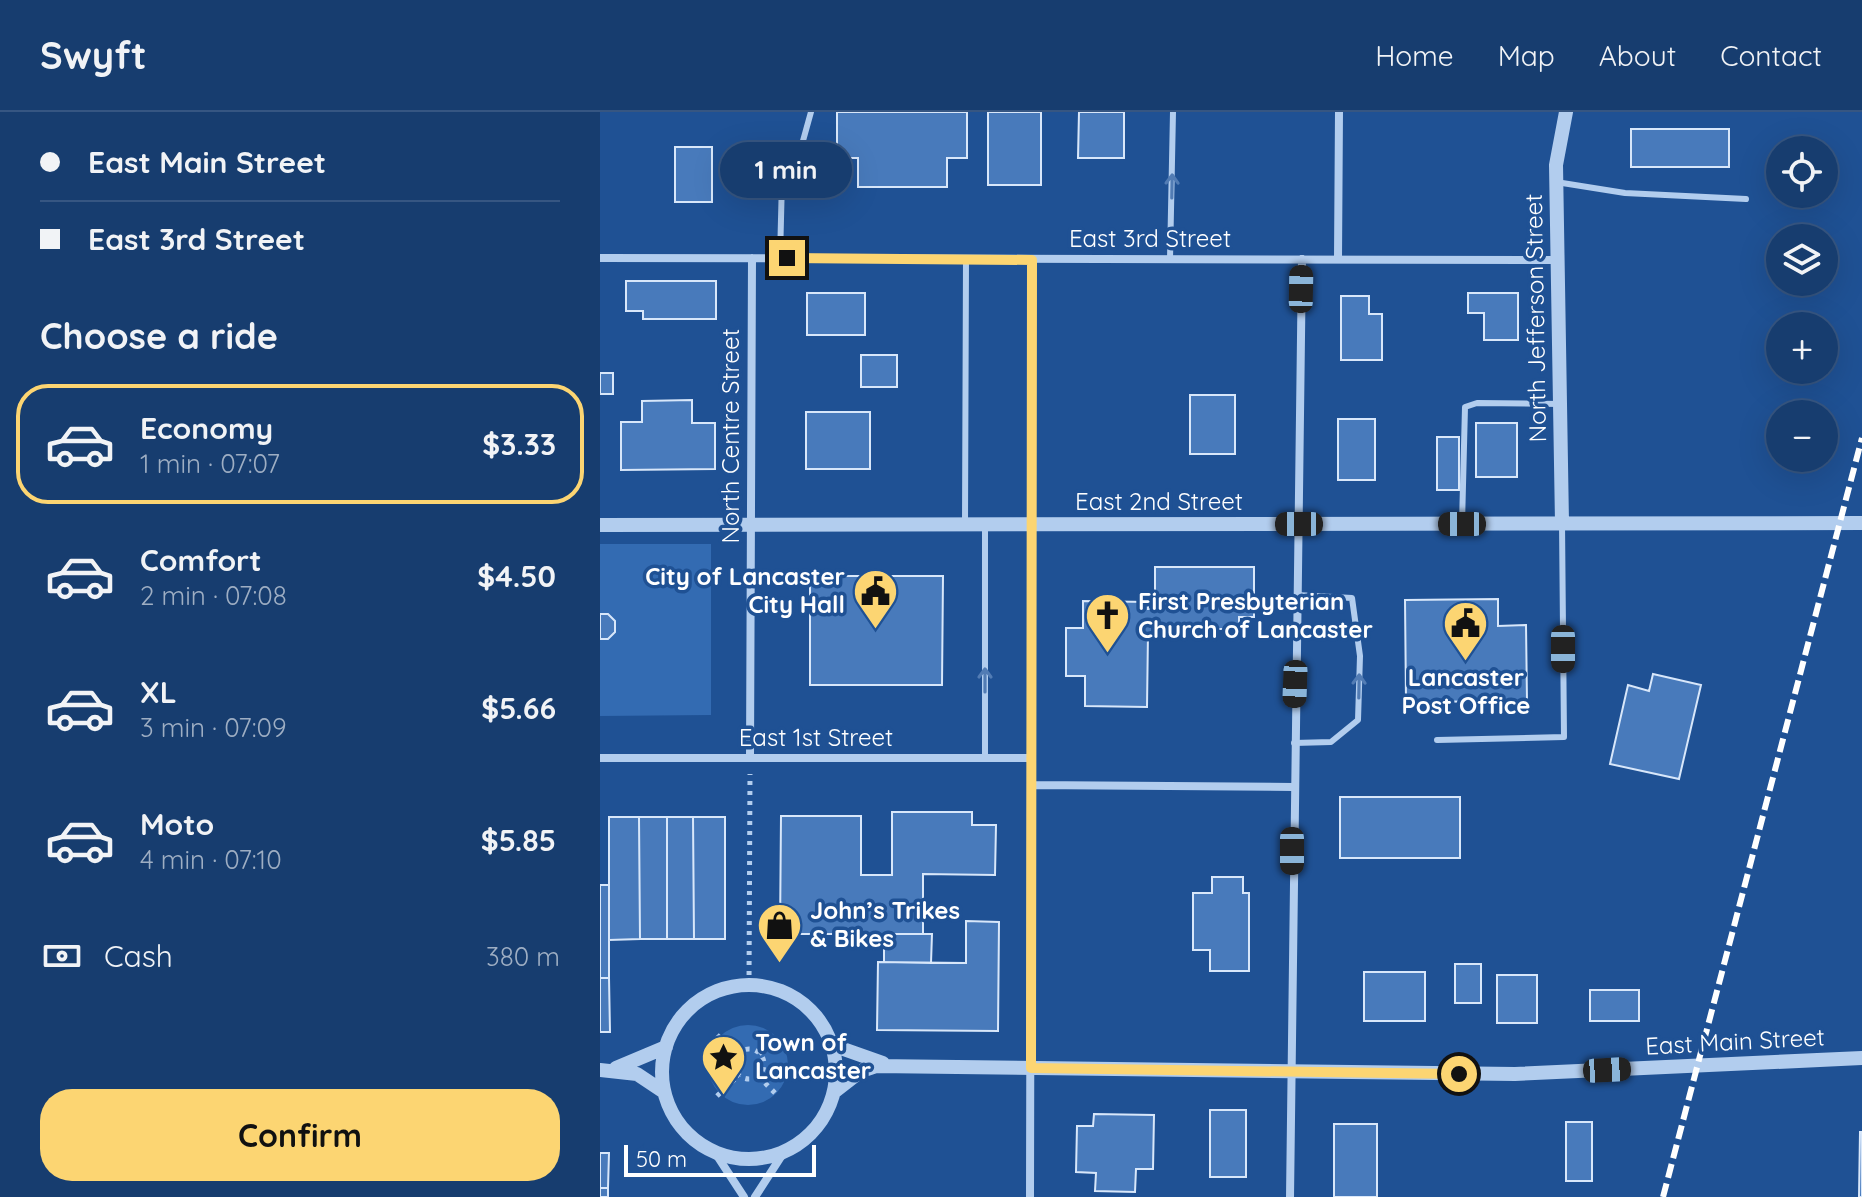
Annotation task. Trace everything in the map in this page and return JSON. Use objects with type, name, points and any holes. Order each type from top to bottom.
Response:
[{"type":"street","points":[[1338,259],[1339,112]]},
{"type":"street","name":"North Jefferson Street","points":[[1562,523],[1556,182],[1566,112]]},
{"type":"street","name":"East 3rd Street","points":[[600,258],[1556,260]]},
{"type":"street","name":"North Centre Street","points":[[750,758],[752,258]]},
{"type":"street","points":[[1290,1197],[1302,259]]},
{"type":"street","points":[[1030,1197],[1032,260]]},
{"type":"street","name":"East 2nd Street","points":[[600,525],[1862,523]]},
{"type":"street","name":"East 1st Street","points":[[600,758],[1031,758]]},
{"type":"street","points":[[1031,785],[1293,787]]},
{"type":"street","points":[[755,1197],[784,1152],[816,1127],[834,1092],[832,1045],[819,1021],[800,1002],[784,993],[749,985],[703,998],[680,1019],[662,1062],[664,1092],[677,1121],[693,1139],[714,1151],[748,1159],[784,1152]]},
{"type":"street","name":"East Main Street","points":[[832,1045],[891,1065]]},
{"type":"street","points":[[604,1070],[666,1047]]},
{"type":"street","name":"East Main Street","points":[[834,1092],[861,1071],[891,1065],[1515,1074],[1862,1058]]},
{"type":"street","points":[[604,1070],[637,1074],[664,1092]]},
{"type":"street","points":[[714,1151],[744,1197]]},
{"type":"lane","points":[[780,258],[782,180],[801,148],[811,112]]},
{"type":"lane","points":[[1170,259],[1173,112]]},
{"type":"lane","points":[[1556,182],[1625,193],[1746,199]]},
{"type":"lane","points":[[965,524],[966,259]]},
{"type":"lane","points":[[1462,524],[1465,407],[1477,403],[1560,404]]},
{"type":"lane","points":[[1437,740],[1564,737],[1562,523]]},
{"type":"lane","points":[[985,524],[985,758]]},
{"type":"lane","points":[[1294,743],[1331,742],[1358,720],[1359,668],[1352,598],[1297,595]]},
{"type":"path","points":[[749,985],[750,758]]},
{"type":"path","points":[[759,1054],[780,1034]]},
{"type":"path","points":[[717,1035],[737,1055]]},
{"type":"path","points":[[746,1050],[759,1054],[763,1067],[758,1076],[748,1079],[739,1075],[734,1065],[737,1055],[746,1050]]},
{"type":"path","points":[[717,1096],[739,1075]]},
{"type":"path","points":[[758,1076],[779,1097]]},
{"type":"shaded area","points":[[600,544],[711,544],[711,715],[600,716]]},
{"type":"shaded area","points":[[748,1025],[763,1028],[776,1037],[785,1050],[788,1065],[785,1080],[776,1093],[763,1102],[748,1105],[733,1102],[720,1093],[711,1080],[708,1065],[711,1050],[720,1037],[733,1028]]},
{"type":"building","points":[[837,112],[967,112],[967,158],[947,158],[947,187],[858,187],[858,158],[837,158]]},
{"type":"building","points":[[988,112],[1041,112],[1041,185],[988,185]]},
{"type":"building","points":[[1079,112],[1124,112],[1124,158],[1078,158]]},
{"type":"building","points":[[1631,129],[1729,129],[1729,167],[1631,167]]},
{"type":"building","points":[[675,147],[712,147],[712,202],[675,202]]},
{"type":"building","points":[[626,281],[716,281],[716,319],[643,319],[643,311],[626,311]]},
{"type":"building","points":[[807,293],[865,293],[865,335],[807,335]]},
{"type":"building","points":[[1468,293],[1518,293],[1518,340],[1484,340],[1484,313],[1468,313]]},
{"type":"building","points":[[1341,296],[1369,296],[1369,314],[1382,314],[1382,360],[1341,360]]},
{"type":"building","points":[[861,355],[897,355],[897,387],[861,387]]},
{"type":"building","points":[[600,373],[613,373],[613,394],[600,394]]},
{"type":"building","points":[[1190,395],[1235,395],[1235,454],[1190,454]]},
{"type":"building","points":[[692,400],[692,423],[715,423],[715,469],[621,470],[621,422],[642,422],[642,401]]},
{"type":"building","points":[[806,412],[870,412],[870,469],[806,469]]},
{"type":"building","points":[[1338,419],[1375,419],[1375,480],[1338,480]]},
{"type":"building","points":[[1476,423],[1517,423],[1517,477],[1476,477]]},
{"type":"building","points":[[1437,437],[1459,437],[1459,490],[1437,490]]},
{"type":"building","name":"First Presbyterian Church of Lancaster","points":[[1155,567],[1254,567],[1254,617],[1239,617],[1239,629],[1163,629],[1163,633],[1148,633],[1147,707],[1085,706],[1085,676],[1066,676],[1066,628],[1083,628],[1083,601],[1148,602],[1148,609],[1155,609]]},
{"type":"building","name":"City of Lancaster City Hall","points":[[810,576],[943,576],[942,685],[810,685]]},
{"type":"building","name":"Lancaster Post Office","points":[[1498,599],[1498,626],[1526,625],[1527,701],[1406,702],[1405,600]]},
{"type":"building","points":[[600,614],[608,614],[615,621],[615,632],[608,639],[600,639]]},
{"type":"building","points":[[1653,674],[1701,685],[1679,779],[1610,764],[1628,685],[1649,691]]},
{"type":"building","points":[[1340,797],[1460,797],[1460,858],[1340,858]]},
{"type":"building","points":[[892,812],[972,812],[972,825],[996,825],[995,875],[923,874],[923,934],[780,934],[781,816],[861,816],[861,875],[892,875]]},
{"type":"building","points":[[609,817],[639,817],[640,939],[609,940]]},
{"type":"building","points":[[639,817],[667,817],[667,939],[640,939]]},
{"type":"building","points":[[667,817],[693,817],[694,939],[667,939]]},
{"type":"building","points":[[693,817],[725,817],[725,939],[694,939]]},
{"type":"building","points":[[1212,877],[1243,877],[1243,893],[1249,893],[1249,971],[1210,971],[1210,950],[1193,950],[1193,893],[1212,893]]},
{"type":"building","points":[[600,885],[609,885],[609,978],[600,978]]},
{"type":"building","points":[[966,921],[999,922],[998,1031],[877,1030],[878,962],[966,963]]},
{"type":"building","points":[[884,934],[932,934],[931,963],[884,962]]},
{"type":"building","points":[[1455,964],[1481,964],[1481,1003],[1455,1003]]},
{"type":"building","points":[[1364,972],[1425,972],[1425,1021],[1364,1021]]},
{"type":"building","points":[[1497,975],[1537,975],[1537,1023],[1497,1023]]},
{"type":"building","points":[[600,978],[609,978],[610,1032],[600,1032]]},
{"type":"building","points":[[1590,990],[1639,990],[1639,1021],[1590,1021]]},
{"type":"building","points":[[1210,1110],[1246,1110],[1246,1177],[1210,1177]]},
{"type":"building","points":[[1094,1114],[1154,1115],[1153,1169],[1136,1169],[1135,1192],[1095,1191],[1096,1173],[1076,1172],[1077,1126],[1093,1126]]},
{"type":"building","points":[[1566,1122],[1592,1122],[1592,1181],[1566,1181]]},
{"type":"building","points":[[1334,1124],[1377,1124],[1377,1197],[1334,1197]]},
{"type":"building","points":[[1862,1132],[1862,1197],[1859,1197]]},
{"type":"building","points":[[600,1153],[609,1153],[608,1188],[600,1188]]},
{"type":"building","points":[[600,1188],[608,1188],[608,1197],[600,1197]]},
{"type":"railway","points":[[1663,1197],[1862,438]]},
{"type":"place","name":"City of Lancaster City Hall","points":[[876,630]]},
{"type":"place","name":"First Presbyterian Church of Lancaster","points":[[1107,655]]},
{"type":"place","name":"Lancaster Post Office","points":[[1466,663]]},
{"type":"place","name":"John’s Trikes & Bikes","points":[[779,964]]},
{"type":"place","name":"Town of Lancaster","points":[[724,1096]]},
{"type":"route","points":[[787,258],[1032,260],[1031,1068],[1459,1074]]}]
